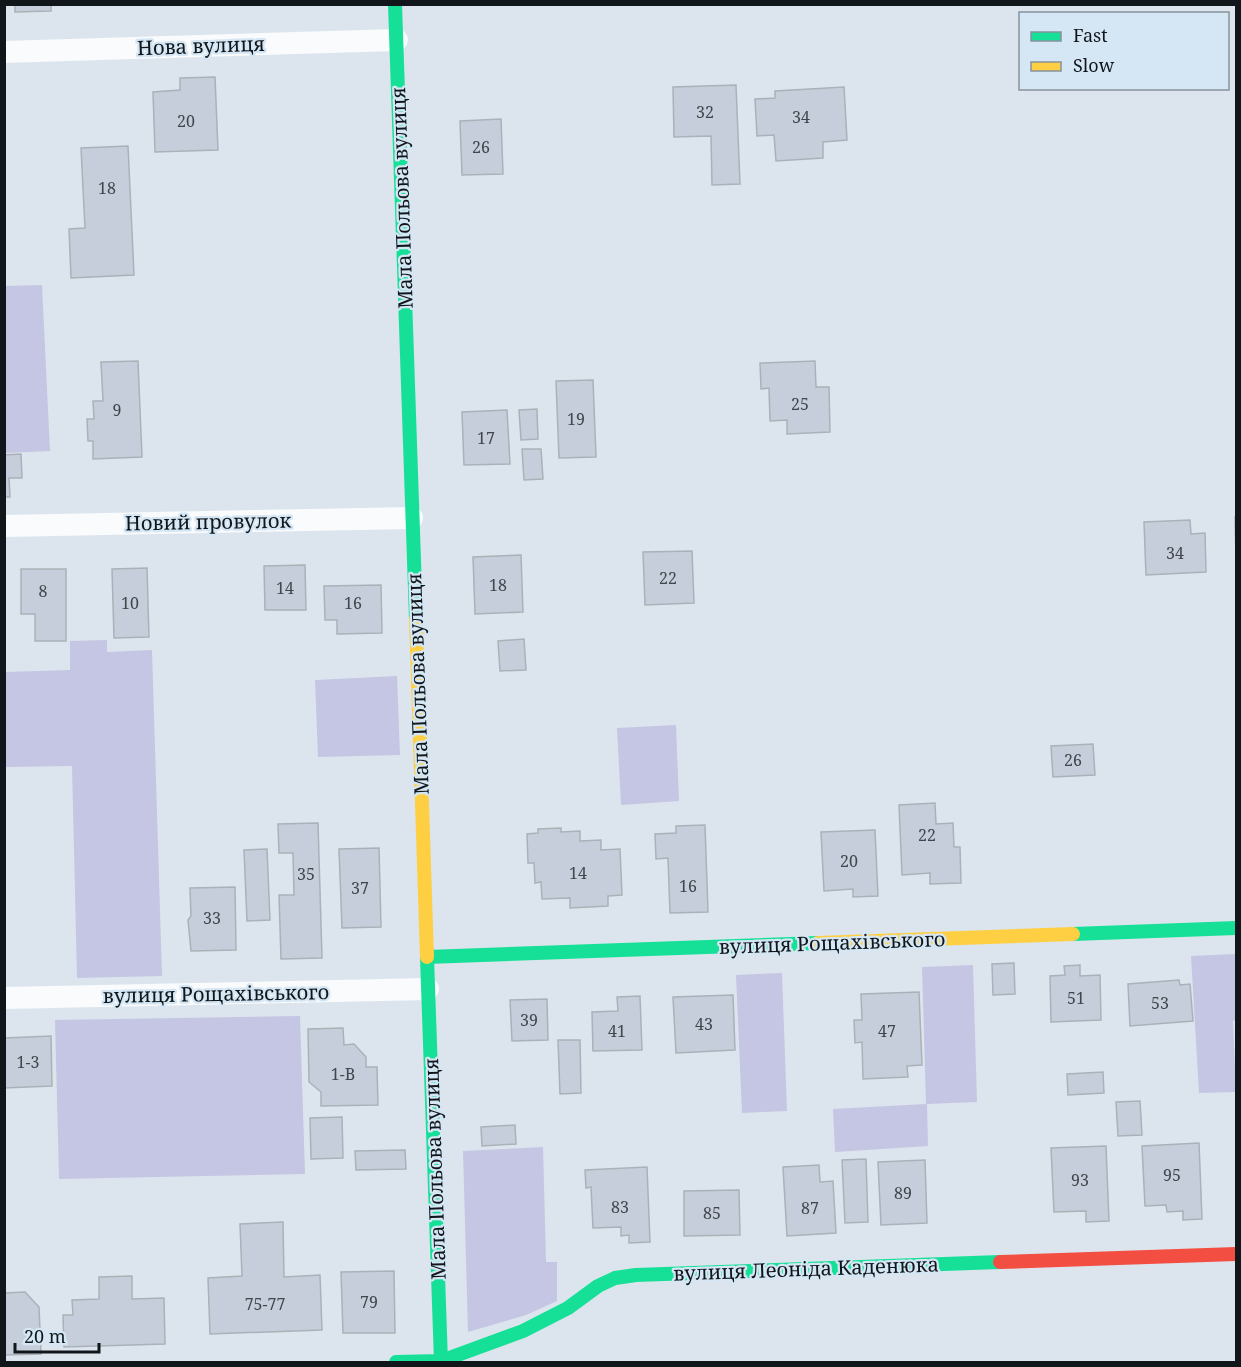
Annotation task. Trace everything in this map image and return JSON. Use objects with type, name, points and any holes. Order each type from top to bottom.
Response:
[{"type":"street","name":"Мала Польова вулиця","points":[[395,4],[441,1362]]},
{"type":"street","name":"Нова вулиця","points":[[4,52],[397,40]]},
{"type":"street","name":"Новий провулок","points":[[4,526],[412,518]]},
{"type":"street","name":"вулиця Рощахівського","points":[[428,957],[1236,928]]},
{"type":"street","name":"вулиця Рощахівського","points":[[4,998],[428,989]]},
{"type":"street","name":"вулиця Леоніда Каденюка","points":[[396,1362],[441,1362],[523,1331],[568,1308],[598,1286],[615,1278],[636,1275],[1236,1254]]},
{"type":"shaded area","points":[[42,285],[50,451],[5,453],[5,286]]},
{"type":"shaded area","points":[[107,640],[107,652],[152,650],[162,976],[77,978],[72,766],[5,767],[5,672],[70,670],[70,641]]},
{"type":"shaded area","points":[[397,676],[400,755],[318,757],[315,680]]},
{"type":"shaded area","points":[[676,725],[679,801],[621,805],[617,728]]},
{"type":"shaded area","points":[[1236,954],[1236,1020],[1233,1021],[1236,1092],[1199,1093],[1191,956]]},
{"type":"shaded area","points":[[973,965],[977,1102],[927,1104],[928,1146],[835,1152],[833,1109],[926,1104],[922,967]]},
{"type":"shaded area","points":[[782,973],[787,1111],[742,1113],[736,975]]},
{"type":"shaded area","points":[[300,1016],[305,1174],[59,1179],[55,1020]]},
{"type":"shaded area","points":[[543,1147],[546,1262],[557,1262],[557,1301],[526,1315],[468,1332],[463,1151]]},
{"type":"building","points":[[15,4],[51,4],[51,11],[15,12]]},
{"type":"building","points":[[215,77],[218,150],[155,152],[153,92],[180,90],[180,78]]},
{"type":"building","points":[[736,85],[740,184],[712,185],[711,136],[674,137],[673,87]]},
{"type":"building","points":[[844,87],[847,140],[823,142],[823,158],[776,161],[774,135],[757,136],[755,99],[775,98],[775,91]]},
{"type":"building","points":[[501,119],[503,174],[462,175],[460,121]]},
{"type":"building","points":[[128,146],[134,275],[71,278],[69,229],[85,228],[81,148]]},
{"type":"building","points":[[138,361],[142,457],[93,459],[93,441],[88,441],[87,419],[94,419],[93,401],[103,401],[101,362]]},
{"type":"building","points":[[815,361],[816,387],[829,387],[830,432],[787,434],[787,420],[770,421],[769,388],[761,389],[760,363]]},
{"type":"building","points":[[593,380],[596,457],[559,458],[556,381]]},
{"type":"building","points":[[537,409],[538,439],[521,440],[519,410]]},
{"type":"building","points":[[507,410],[510,464],[464,465],[462,412]]},
{"type":"building","points":[[522,449],[541,449],[543,479],[524,480]]},
{"type":"building","points":[[21,454],[22,478],[9,478],[10,497],[4,497],[4,455]]},
{"type":"building","points":[[1190,520],[1191,534],[1205,533],[1206,572],[1146,575],[1144,522]]},
{"type":"building","points":[[692,551],[694,603],[645,605],[643,552]]},
{"type":"building","points":[[521,555],[523,612],[475,614],[473,557]]},
{"type":"building","points":[[305,565],[306,610],[265,610],[264,566]]},
{"type":"building","points":[[147,568],[149,637],[114,638],[112,569]]},
{"type":"building","points":[[21,569],[66,569],[66,641],[35,641],[35,614],[21,614]]},
{"type":"building","points":[[381,585],[382,633],[337,634],[337,620],[325,620],[324,586]]},
{"type":"building","points":[[524,639],[526,670],[500,671],[498,641]]},
{"type":"building","points":[[1093,744],[1095,775],[1053,777],[1051,746]]},
{"type":"building","points":[[935,803],[936,824],[953,823],[954,847],[960,847],[961,883],[930,884],[930,873],[902,875],[899,805]]},
{"type":"building","points":[[318,823],[322,958],[281,959],[279,895],[294,895],[293,853],[279,853],[278,824]]},
{"type":"building","points":[[705,825],[708,912],[670,913],[668,858],[656,859],[655,834],[676,833],[676,826]]},
{"type":"building","points":[[561,828],[561,832],[580,831],[580,841],[601,840],[601,850],[620,849],[622,895],[608,896],[608,906],[570,908],[570,898],[542,899],[541,882],[535,883],[534,863],[528,863],[527,834],[538,833],[538,829]]},
{"type":"building","points":[[875,830],[878,896],[853,897],[853,889],[824,891],[821,832]]},
{"type":"building","points":[[379,848],[381,927],[342,928],[339,849]]},
{"type":"building","points":[[267,849],[270,920],[247,921],[244,850]]},
{"type":"building","points":[[235,887],[236,950],[191,951],[188,920],[191,916],[190,888]]},
{"type":"building","points":[[1014,963],[1015,994],[993,995],[992,964]]},
{"type":"building","points":[[1080,965],[1080,976],[1100,975],[1101,1020],[1051,1022],[1050,976],[1065,975],[1064,966]]},
{"type":"building","points":[[1179,980],[1180,985],[1190,984],[1193,1021],[1130,1026],[1128,984]]},
{"type":"building","points":[[919,992],[922,1065],[907,1066],[908,1077],[863,1079],[862,1042],[855,1043],[854,1020],[862,1020],[861,994]]},
{"type":"building","points":[[733,995],[735,1050],[676,1053],[673,997]]},
{"type":"building","points":[[640,996],[642,1050],[593,1051],[592,1012],[618,1011],[617,997]]},
{"type":"building","points":[[547,999],[548,1040],[512,1041],[510,1000]]},
{"type":"building","points":[[343,1028],[344,1045],[354,1044],[366,1057],[366,1067],[377,1067],[378,1105],[321,1106],[321,1092],[309,1082],[308,1029]]},
{"type":"building","points":[[51,1036],[52,1086],[4,1088],[4,1038]]},
{"type":"building","points":[[558,1040],[580,1040],[581,1093],[560,1094]]},
{"type":"building","points":[[1103,1072],[1104,1093],[1068,1095],[1067,1074]]},
{"type":"building","points":[[1140,1101],[1142,1135],[1118,1136],[1116,1102]]},
{"type":"building","points":[[342,1117],[343,1158],[311,1159],[310,1118]]},
{"type":"building","points":[[515,1125],[516,1144],[482,1146],[481,1127]]},
{"type":"building","points":[[1199,1143],[1202,1219],[1183,1220],[1183,1211],[1167,1212],[1166,1205],[1145,1206],[1142,1146]]},
{"type":"building","points":[[1106,1146],[1109,1221],[1086,1222],[1086,1211],[1054,1212],[1051,1148]]},
{"type":"building","points":[[405,1150],[406,1169],[356,1170],[355,1151]]},
{"type":"building","points":[[866,1159],[868,1222],[845,1223],[842,1160]]},
{"type":"building","points":[[925,1160],[927,1223],[881,1225],[878,1162]]},
{"type":"building","points":[[819,1165],[820,1182],[833,1181],[836,1233],[787,1236],[783,1167]]},
{"type":"building","points":[[647,1167],[650,1242],[629,1243],[629,1235],[621,1236],[621,1227],[593,1228],[591,1187],[586,1188],[585,1170]]},
{"type":"building","points":[[739,1190],[740,1235],[684,1236],[684,1191]]},
{"type":"building","points":[[283,1222],[284,1277],[320,1275],[322,1330],[210,1334],[208,1278],[242,1276],[240,1224]]},
{"type":"building","points":[[394,1271],[395,1333],[343,1333],[341,1272]]},
{"type":"building","points":[[132,1276],[132,1299],[164,1298],[165,1344],[64,1347],[63,1315],[73,1315],[72,1300],[99,1299],[99,1277]]},
{"type":"building","points":[[25,1292],[39,1307],[41,1354],[4,1355],[4,1293]]},
{"type":"traffic: fast","points":[[395,4],[416,619]]},
{"type":"traffic: fast","points":[[1073,934],[1236,928]]},
{"type":"traffic: fast","points":[[427,957],[818,943]]},
{"type":"traffic: fast","points":[[427,957],[441,1362]]},
{"type":"traffic: fast","points":[[396,1362],[441,1361],[523,1331],[568,1308],[598,1286],[615,1278],[636,1275],[1000,1262]]},
{"type":"traffic: slow","points":[[416,619],[427,957]]},
{"type":"traffic: slow","points":[[818,943],[1073,934]]},
{"type":"traffic: jam","points":[[1000,1262],[1236,1254]]}]
